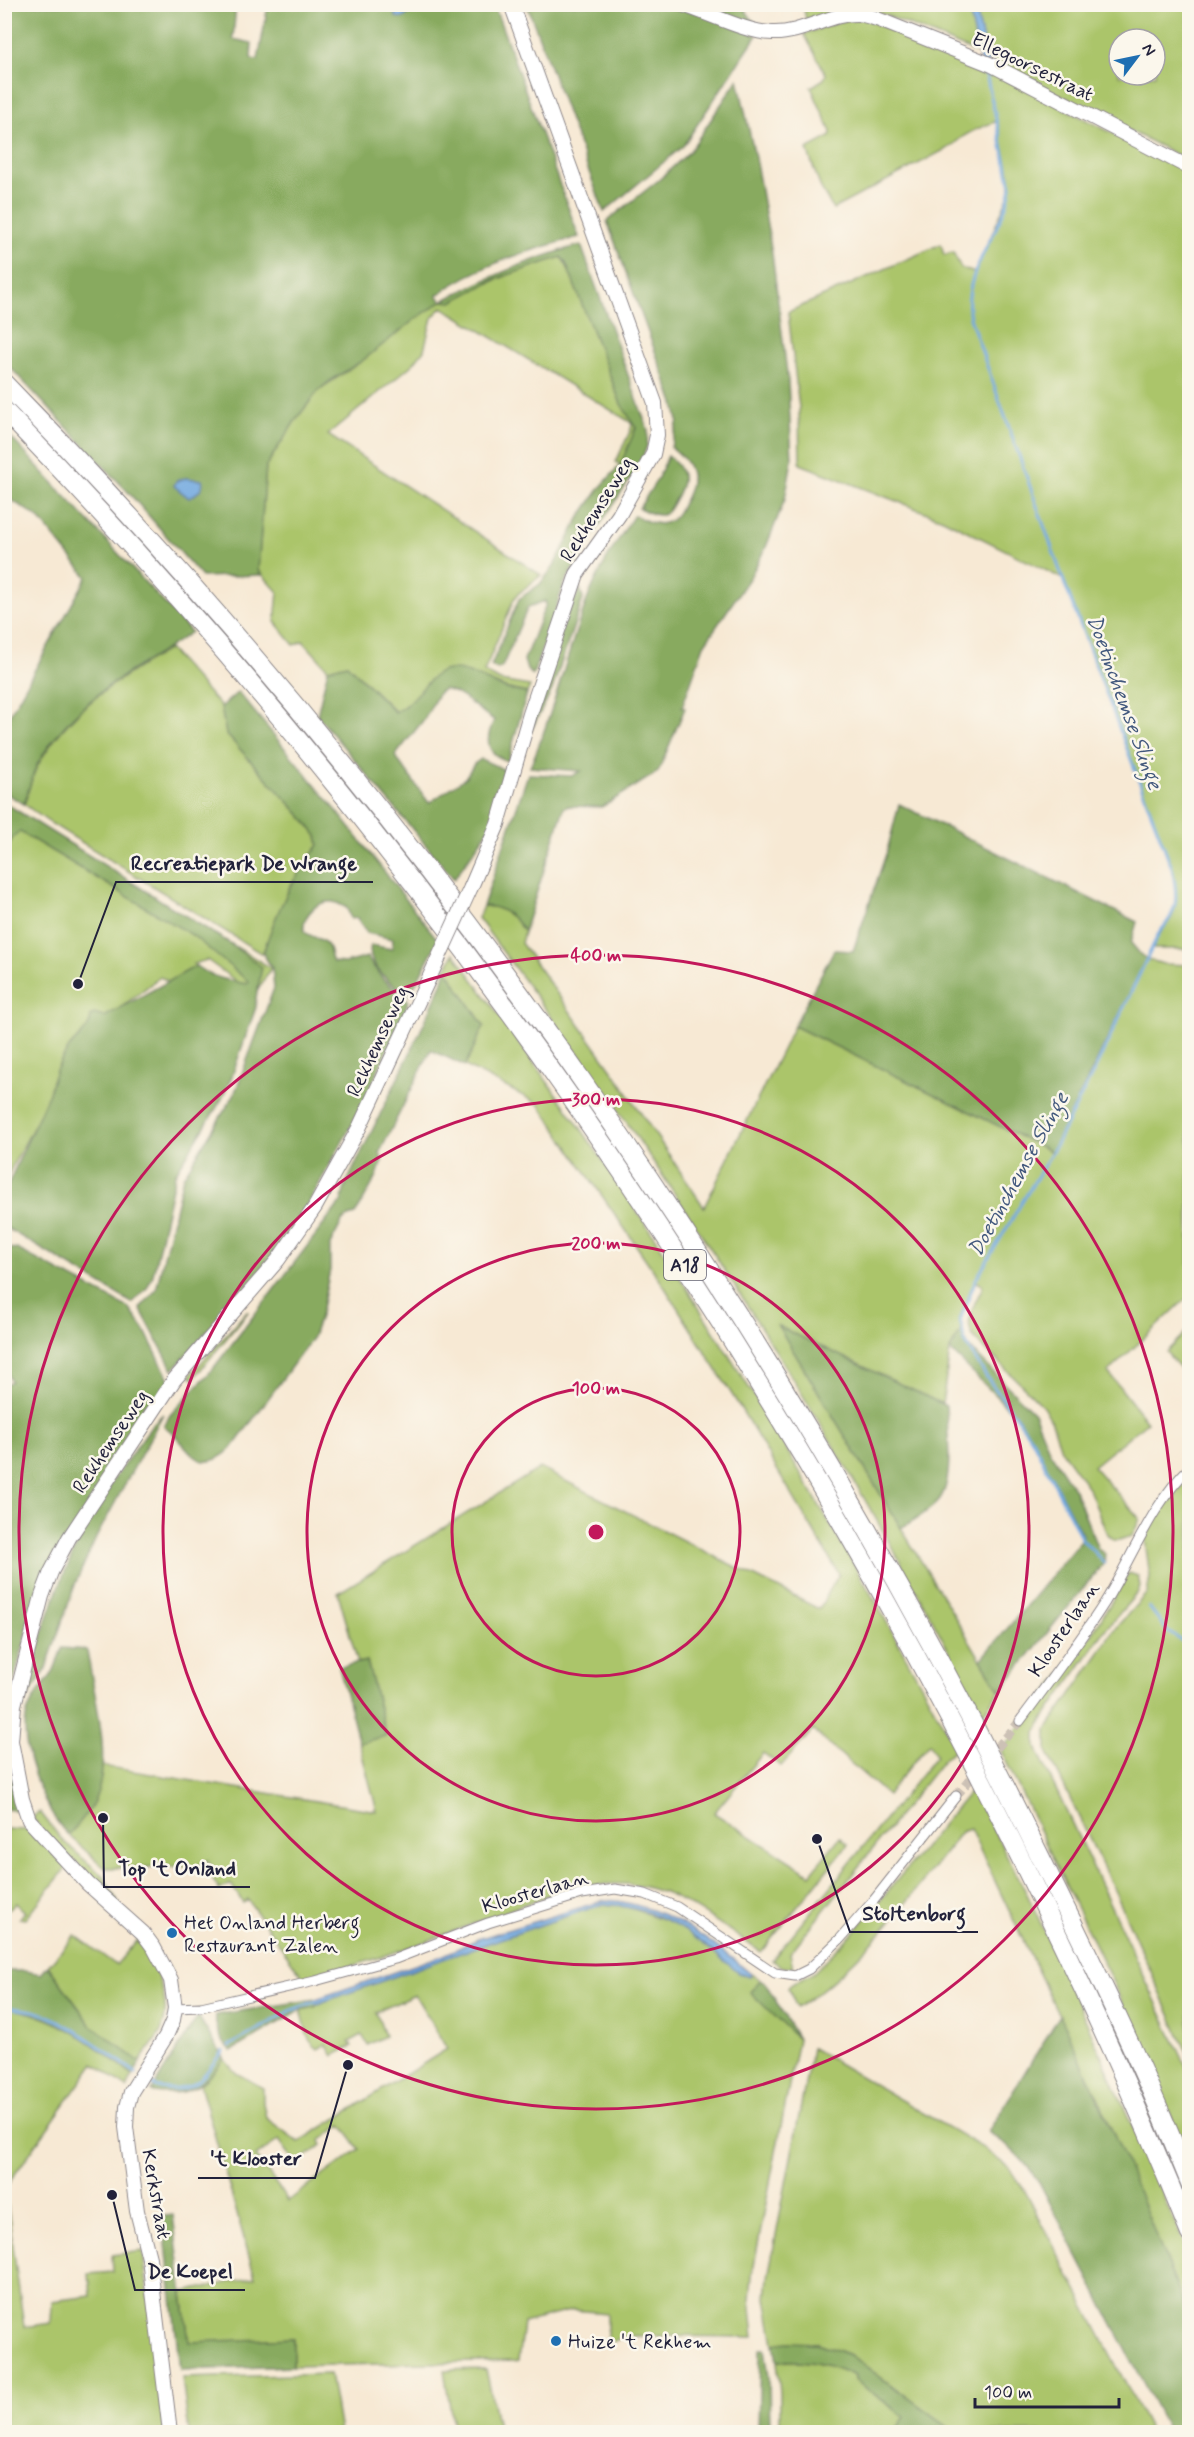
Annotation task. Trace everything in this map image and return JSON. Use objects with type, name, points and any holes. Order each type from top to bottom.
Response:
[{"type":"highway","name":"A18","points":[[4,383],[171,562],[357,782],[481,942],[541,1024],[715,1277],[891,1569],[982,1738],[1110,1998],[1190,2183]]},
{"type":"highway","name":"A18","points":[[4,410],[157,575],[341,791],[529,1038],[695,1281],[780,1418],[875,1579],[974,1764],[1094,2007],[1190,2234]]},
{"type":"street","name":"Rekhemseweg","points":[[175,2008],[171,1980],[154,1948],[143,1933],[88,1884],[29,1820],[22,1799],[11,1741],[14,1705],[42,1596],[51,1572],[69,1538],[174,1380],[278,1260],[315,1207],[358,1128],[438,959],[498,824],[530,714],[577,574],[637,486],[653,454],[657,435],[655,403],[511,4]]},
{"type":"street","name":"Ellegoorsestraat","points":[[680,4],[770,33],[796,31],[847,15],[859,14],[877,19],[992,65],[1190,168]]},
{"type":"street","name":"Kloosterlaan","points":[[1020,1720],[1081,1639],[1132,1555],[1155,1508],[1171,1485],[1190,1467]]},
{"type":"street","name":"Kloosterlaan","points":[[175,2008],[201,2007],[315,1981],[395,1959],[488,1923],[582,1894],[615,1889],[645,1894],[677,1907],[775,1973],[782,1976],[795,1976],[809,1969],[840,1939],[874,1900],[956,1796]]},
{"type":"street","name":"Kerkstraat","points":[[170,2433],[149,2258],[137,2211],[126,2127],[127,2107],[131,2092],[166,2036],[175,2008]]},
{"type":"green space","points":[[5,5],[236,5],[233,39],[252,43],[251,59],[258,60],[268,5],[392,5],[396,17],[402,18],[420,5],[494,5],[579,237],[505,260],[453,284],[437,295],[442,301],[319,390],[297,418],[266,466],[258,570],[262,575],[202,577],[128,492],[5,362]]},
{"type":"green space","points":[[527,5],[665,5],[704,14],[757,35],[683,146],[604,212]]},
{"type":"green space","points":[[697,5],[742,5],[756,25]]},
{"type":"green space","points":[[803,5],[1189,5],[1189,161],[979,54],[874,11],[806,20]]},
{"type":"green space","points":[[863,18],[990,71],[1189,172],[1189,949],[1153,949],[1175,908],[1176,895],[1172,868],[1063,579],[943,519],[800,464],[799,408],[788,312],[941,244],[944,255],[953,252],[961,268],[975,273],[1010,192],[1010,177],[997,121],[967,134],[952,146],[833,209],[820,186],[807,149],[830,137],[831,132],[811,87],[824,79],[826,74],[804,34],[848,19]]},
{"type":"green space","points":[[738,79],[772,253],[788,381],[792,460],[785,499],[766,547],[750,577],[704,645],[682,707],[685,708],[658,772],[602,807],[567,806],[564,808],[524,932],[507,913],[483,906],[528,774],[572,776],[581,771],[530,767],[546,726],[587,600],[602,567],[634,515],[653,523],[661,524],[670,521],[686,498],[691,482],[689,468],[685,461],[671,447],[678,421],[674,403],[607,221],[660,179],[690,151]]},
{"type":"green space","points":[[581,245],[648,430],[647,446],[639,466],[564,584],[533,675],[527,670],[524,660],[546,604],[545,601],[528,607],[502,667],[498,669],[491,666],[519,599],[540,584],[552,569],[580,517],[600,488],[620,465],[636,428],[621,404],[565,261],[561,257],[493,280],[452,302],[442,301],[510,269]]},
{"type":"green space","points":[[561,257],[567,266],[621,404],[636,425],[620,465],[616,462],[632,423],[442,307],[432,318],[424,350],[413,364],[328,435],[541,575],[514,599],[484,672],[500,681],[530,686],[527,693],[505,688],[469,673],[443,671],[432,678],[415,698],[396,712],[347,664],[328,669],[303,641],[294,645],[275,622],[278,592],[258,570],[266,466],[297,418],[319,390],[362,361],[414,320],[442,301],[515,272]]},
{"type":"green space","points":[[4,430],[191,632],[113,683],[76,714],[45,751],[33,775],[24,804],[5,793],[5,723],[87,577],[38,517],[5,496]]},
{"type":"green space","points":[[668,456],[681,472],[682,482],[668,511],[662,515],[656,515],[639,508],[657,480]]},
{"type":"green space","points":[[580,588],[583,599],[552,690],[528,736],[565,618]]},
{"type":"green space","points":[[169,649],[221,707],[226,734],[317,836],[319,845],[290,886],[262,954],[47,821],[24,804],[38,765],[64,728],[95,698],[131,672]]},
{"type":"green space","points":[[347,664],[395,712],[411,701],[433,677],[450,670],[459,670],[504,688],[527,693],[508,761],[495,754],[489,745],[489,733],[494,720],[463,698],[444,689],[439,692],[425,718],[395,756],[429,803],[465,778],[474,764],[481,759],[505,770],[492,825],[454,879],[317,715],[328,669]]},
{"type":"green space","points":[[238,692],[337,811],[438,940],[410,995],[382,975],[372,961],[371,945],[392,949],[393,939],[367,933],[357,918],[351,919],[347,908],[335,902],[316,906],[308,915],[304,931],[327,944],[333,962],[345,963],[367,957],[382,978],[408,1000],[406,1008],[362,1106],[307,1206],[266,1264],[173,1370],[140,1308],[156,1290],[183,1177],[234,1095],[274,988],[272,968],[263,954],[273,925],[285,896],[319,845],[317,836],[304,819],[226,734],[221,707]]},
{"type":"green space","points":[[5,803],[226,941],[262,967],[256,1007],[232,1076],[222,1099],[175,1174],[153,1275],[147,1288],[132,1303],[5,1227],[5,1191],[49,1093],[56,1069],[69,1048],[86,1030],[91,1016],[94,1014],[104,1017],[196,966],[220,978],[247,984],[249,982],[192,935],[20,832],[14,836],[5,851]]},
{"type":"green space","points":[[899,804],[1137,922],[1131,943],[1147,959],[1052,1152],[794,1026],[834,950],[853,951],[887,851]]},
{"type":"green space","points":[[5,806],[271,968],[255,995],[207,960],[193,964],[196,966],[170,982],[160,977],[96,1027],[62,1074],[5,1180]]},
{"type":"green space","points":[[483,906],[502,910],[512,917],[524,932],[521,943],[614,1073],[704,1207],[794,1026],[1052,1152],[1147,959],[1163,964],[1189,965],[1189,1296],[1108,1372],[1147,1422],[1093,1466],[1140,1519],[1132,1536],[1113,1540],[1107,1534],[1089,1489],[1061,1450],[1052,1422],[1043,1406],[973,1337],[970,1330],[970,1317],[983,1286],[975,1281],[960,1320],[961,1331],[950,1350],[942,1404],[779,1327],[1000,1691],[982,1714],[902,1565],[817,1418],[727,1274],[634,1133],[478,918]]},
{"type":"green space","points":[[454,953],[580,1127],[657,1241],[770,1421],[874,1599],[956,1748],[943,1760],[790,1953],[793,1968],[782,1967],[772,1960],[936,1756],[929,1743],[887,1795],[813,1730],[781,1766],[763,1753],[714,1813],[810,1874],[840,1837],[848,1844],[761,1952],[709,1917],[663,1892],[639,1886],[613,1884],[584,1887],[549,1895],[397,1952],[304,1979],[248,1900],[243,1903],[231,1884],[219,1890],[209,1873],[214,1870],[208,1860],[198,1866],[105,1868],[68,1835],[91,1804],[99,1786],[102,1766],[377,1811],[359,1743],[386,1735],[367,1661],[358,1663],[338,1593],[540,1468],[819,1609],[839,1574],[743,1412],[662,1283],[539,1104],[465,1066],[484,1026],[446,969]]},
{"type":"green space","points":[[446,969],[484,1026],[465,1066],[431,1050],[380,1152],[382,1161],[377,1176],[355,1214],[343,1220],[330,1245],[330,1270],[321,1313],[313,1337],[233,1447],[221,1457],[210,1461],[202,1460],[164,1426],[170,1415],[212,1370],[341,1202],[346,1184],[413,1047],[442,984]]},
{"type":"green space","points":[[5,1248],[17,1249],[129,1308],[144,1329],[170,1381],[147,1415],[35,1606],[12,1686],[8,1759],[17,1802],[15,1810],[4,1809],[4,1386],[11,1381],[4,1366]]},
{"type":"green space","points":[[248,1312],[193,1379],[190,1375]]},
{"type":"green space","points":[[778,1326],[946,1406],[949,1454],[947,1480],[939,1500],[921,1516],[901,1528]]},
{"type":"green space","points":[[1189,1329],[1189,1378],[1166,1352]]},
{"type":"green space","points":[[961,1331],[968,1346],[1034,1413],[1050,1452],[1075,1490],[1098,1549],[1105,1554],[1104,1563],[1000,1691],[981,1660],[1082,1539],[1082,1535],[1032,1439],[1018,1418],[950,1350]]},
{"type":"green space","points":[[163,1414],[97,1536],[76,1582],[45,1671],[23,1705],[52,1604],[83,1531],[116,1476],[152,1425]]},
{"type":"green space","points":[[1184,1484],[1190,1488],[1189,2057],[1116,1894],[1047,1751],[1047,1729],[1112,1632],[1147,1593],[1150,1577],[1145,1540],[1153,1523]]},
{"type":"green space","points":[[1129,1573],[1138,1576],[1140,1586],[1138,1592],[1105,1630],[1040,1724],[1036,1733],[1036,1747],[1189,2072],[1189,2157],[1115,1987],[1001,1751],[1088,1640]]},
{"type":"green space","points":[[62,1648],[87,1650],[100,1722],[103,1760],[95,1800],[85,1816],[68,1835],[41,1793],[34,1775],[26,1738],[29,1708],[52,1674]]},
{"type":"green space","points":[[367,1661],[386,1736],[359,1743],[339,1667]]},
{"type":"green space","points":[[972,1789],[1027,1894],[1075,1996],[1189,2255],[1189,2317],[1099,2099],[970,1829],[961,1832],[866,1949],[822,1990],[797,2008],[788,1988],[813,1973],[855,1931]]},
{"type":"green space","points":[[40,1812],[62,1840],[104,1877],[119,1904],[41,1829],[32,1817]]},
{"type":"green space","points":[[5,1829],[27,1830],[67,1867],[25,1919],[19,1918],[25,1912],[16,1903],[10,1909],[5,1908]]},
{"type":"green space","points":[[604,1904],[624,1906],[675,1923],[750,1977],[751,1974],[760,1980],[751,1992],[798,2039],[752,2275],[750,2299],[754,2337],[627,2336],[607,2344],[607,2313],[573,2310],[523,2323],[518,2361],[293,2366],[293,2338],[189,2343],[183,2292],[255,2277],[200,2084],[224,2059],[236,2073],[263,2088],[266,2118],[299,2142],[447,2049],[415,1995],[376,2012],[385,2036],[368,2045],[362,2035],[349,2042],[352,2046],[333,2056],[326,2044],[318,2049],[309,2040],[300,2010],[315,2007],[317,2004],[505,1936]],"holes":[[[342,2125],[359,2149],[288,2201],[256,2156],[279,2140],[296,2164],[322,2145],[320,2141]]]},
{"type":"green space","points":[[75,1935],[116,1965],[137,1940],[150,1960],[164,1995],[164,2019],[159,2035],[140,2062],[92,2026],[48,1966]]},
{"type":"green space","points":[[48,1966],[92,2026],[140,2062],[133,2075],[89,2042],[58,2023],[41,2016],[5,2008],[5,1971],[41,1974]]},
{"type":"green space","points":[[760,1980],[766,1984],[798,2039],[750,1992]]},
{"type":"green space","points":[[316,1999],[315,2007],[300,2010],[231,2051],[217,2030],[216,2015]]},
{"type":"green space","points":[[4,2008],[23,2011],[57,2023],[89,2042],[133,2075],[127,2088],[94,2063],[5,2188],[24,2327],[51,2323],[52,2301],[91,2296],[89,2274],[113,2272],[112,2255],[143,2251],[164,2432],[5,2432]]},
{"type":"green space","points":[[1060,2015],[1124,2157],[1189,2317],[1189,2432],[1169,2432],[1039,2182],[1016,2154],[988,2132]]},
{"type":"green space","points":[[198,2016],[224,2059],[202,2083],[194,2088],[176,2093],[152,2091],[158,2080]]},
{"type":"green space","points":[[812,2048],[983,2148],[1008,2167],[1025,2191],[1151,2432],[955,2432],[850,2355],[817,2343],[774,2344],[766,2298],[768,2277]]},
{"type":"green space","points":[[173,2215],[189,2342],[293,2338],[293,2366],[180,2370],[165,2235],[157,2217]]},
{"type":"green space","points":[[817,2343],[850,2355],[955,2432],[894,2432],[905,2417],[855,2380],[855,2376],[817,2363],[777,2361],[774,2344]]},
{"type":"green space","points":[[760,2349],[765,2349],[769,2377],[770,2432],[758,2432]]},
{"type":"green space","points":[[777,2361],[817,2363],[855,2376],[855,2380],[906,2418],[894,2432],[780,2432]]},
{"type":"green space","points":[[486,2369],[499,2432],[454,2432],[444,2370]]},
{"type":"green space","points":[[330,2374],[340,2432],[189,2432],[182,2378]]},
{"type":"water","points":[[392,4],[420,5],[403,18],[396,17]]},
{"type":"water","points":[[968,5],[975,5],[991,76],[983,75]]},
{"type":"water","points":[[185,478],[202,480],[203,483],[201,489],[189,498],[174,486],[176,481]]},
{"type":"water","points":[[605,1900],[646,1908],[684,1925],[735,1961],[751,1974],[750,1977],[740,1974],[693,1936],[663,1918],[626,1907],[604,1904],[317,2004],[316,1999],[444,1955],[478,1939]]},
{"type":"waterway","name":"Doetinchemse Slinge","points":[[986,74],[1011,186],[1001,219],[971,284],[970,318],[1063,579],[1172,868],[1176,895],[1170,918],[1159,933],[1094,1071],[1052,1152],[975,1281],[960,1320],[965,1342],[986,1376],[1032,1439],[1082,1539],[1104,1563]]},
{"type":"waterway","points":[[1149,1607],[1168,1632],[1190,1646]]},
{"type":"waterway","points":[[229,2046],[292,2010],[317,2001]]},
{"type":"waterway","points":[[4,2007],[29,2010],[49,2016],[88,2039],[136,2073]]},
{"type":"waterway","points":[[152,2084],[169,2089],[193,2084],[205,2075],[223,2051]]},
{"type":"tunnel","points":[[988,1758],[1020,1721]]},
{"type":"tunnel","points":[[956,1796],[977,1771]]},
{"type":"place","name":"Recreatiepark De Wrange","points":[[78,984]]},
{"type":"place","name":"Top 't Onland","points":[[103,1818]]},
{"type":"place","name":"Stoltenborg","points":[[817,1839]]},
{"type":"place","name":"Het Onland Herberg Restaurant Zalen","points":[[172,1933]]},
{"type":"place","name":"'t Klooster","points":[[348,2065]]},
{"type":"place","name":"De Koepel","points":[[112,2195]]},
{"type":"place","name":"Huize 't Rekhem","points":[[556,2341]]}]
